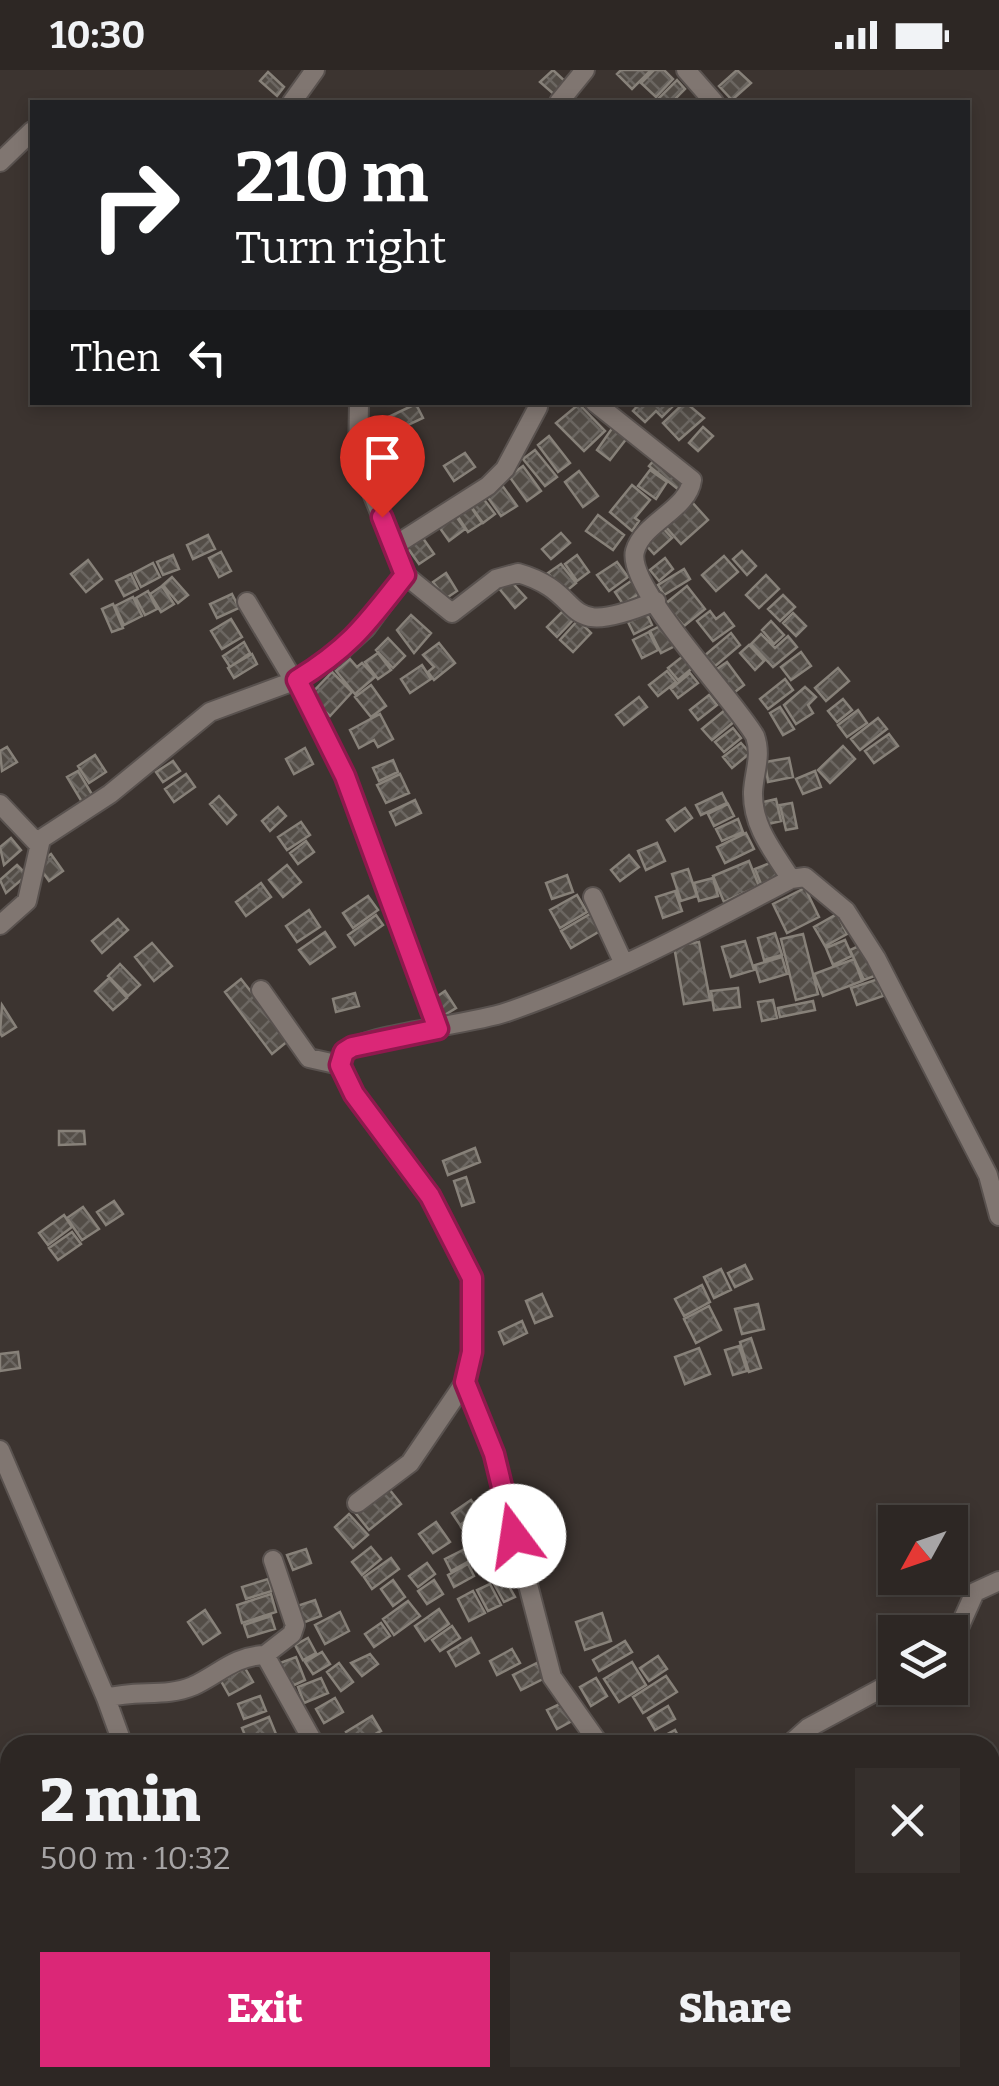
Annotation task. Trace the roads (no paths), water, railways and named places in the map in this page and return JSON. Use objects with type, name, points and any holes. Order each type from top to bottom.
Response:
[{"type":"street","points":[[293,100],[315,70]]},
{"type":"street","points":[[561,100],[585,70]]},
{"type":"street","points":[[686,70],[712,100]]},
{"type":"street","points":[[0,162],[30,133]]},
{"type":"street","points":[[359,405],[358,458],[405,575],[430,600],[452,613],[496,579],[518,573],[547,588],[582,617],[594,620],[656,601]]},
{"type":"street","points":[[394,546],[488,486],[505,469],[541,405]]},
{"type":"street","points":[[598,405],[692,480],[688,493],[636,546],[636,572],[755,736],[759,748],[754,811],[763,836],[791,879]]},
{"type":"street","points":[[0,925],[31,892],[38,844],[110,794],[210,712],[296,680],[334,657],[366,628],[405,575]]},
{"type":"street","points":[[247,602],[296,680],[345,776],[438,1029]]},
{"type":"street","points":[[0,804],[38,844]]},
{"type":"street","points":[[357,1503],[410,1463],[465,1382],[472,1352],[472,1278],[430,1196],[354,1094],[340,1065],[344,1052],[352,1047],[503,1014],[624,964],[791,879],[805,877],[822,886],[862,934],[988,1175],[999,1216]]},
{"type":"street","points":[[593,897],[624,964]]},
{"type":"street","points":[[261,990],[309,1058],[340,1065]]},
{"type":"street","points":[[465,1382],[494,1454],[552,1677],[593,1735]]},
{"type":"street","points":[[0,1450],[119,1735]]},
{"type":"street","points":[[106,1698],[151,1691],[165,1694],[194,1685],[234,1660],[265,1654],[292,1634],[295,1626],[273,1560]]},
{"type":"street","points":[[965,1615],[975,1592],[999,1581]]},
{"type":"street","points":[[265,1654],[310,1735]]},
{"type":"street","points":[[800,1735],[878,1691]]}]
